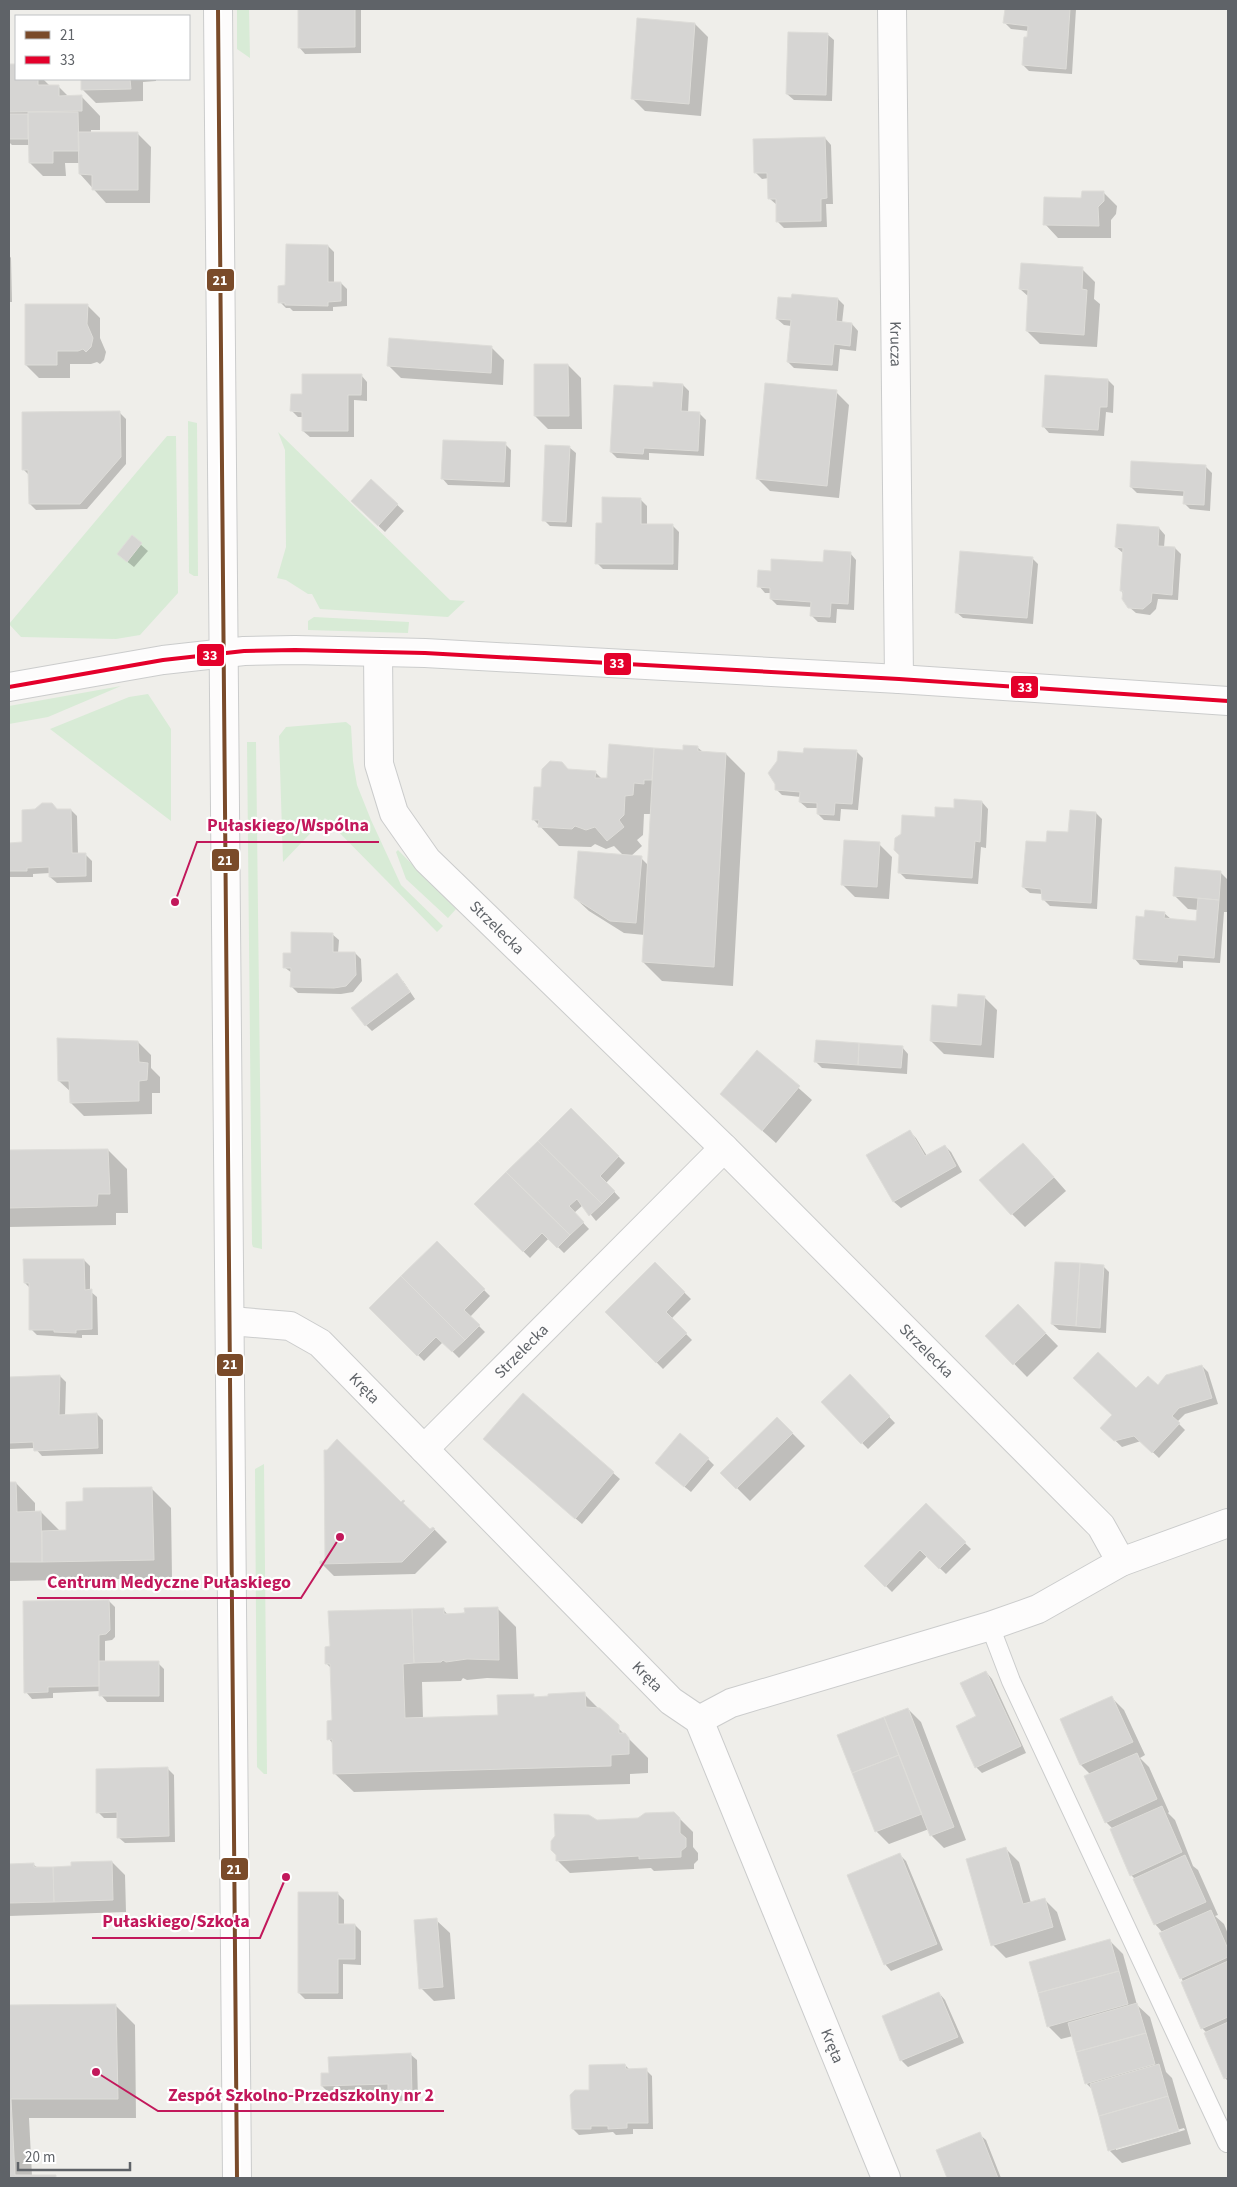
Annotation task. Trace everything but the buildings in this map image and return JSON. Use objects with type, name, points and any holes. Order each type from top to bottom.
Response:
[{"type":"street","points":[[218,9],[237,2178]]},
{"type":"street","name":"Krucza","points":[[892,9],[900,679]]},
{"type":"street","points":[[9,687],[162,660],[223,653],[278,650],[378,652],[900,679],[1228,701]]},
{"type":"street","name":"Strzelecka","points":[[378,652],[379,764],[394,813],[427,860],[724,1148],[1101,1526],[1121,1562]]},
{"type":"street","name":"Strzelecka","points":[[424,1449],[724,1148]]},
{"type":"street","name":"Kręta","points":[[230,1321],[290,1326],[320,1343],[670,1701],[699,1720],[886,2178]]},
{"type":"street","points":[[699,1720],[731,1703],[990,1626],[1038,1609],[1121,1562],[1228,1523]]},
{"type":"lane","points":[[990,1626],[1011,1681],[1227,2143]]},
{"type":"green space","points":[[237,9],[249,9],[250,58],[237,49]]},
{"type":"green space","points":[[188,421],[197,423],[198,576],[189,573]]},
{"type":"green space","points":[[278,432],[450,600],[465,601],[448,617],[320,609],[312,594],[308,594],[286,580],[277,578],[286,547],[285,450]]},
{"type":"green space","points":[[167,436],[176,436],[178,593],[140,635],[116,639],[21,637],[9,624]]},
{"type":"green space","points":[[314,617],[409,622],[408,633],[308,630],[308,621]]},
{"type":"green space","points":[[121,686],[48,717],[9,724],[9,706]]},
{"type":"green space","points":[[148,694],[171,729],[171,821],[50,729],[129,697]]},
{"type":"green space","points":[[346,722],[351,726],[353,761],[357,785],[371,820],[401,885],[443,926],[437,932],[325,818],[283,862],[279,736],[286,727]]},
{"type":"green space","points":[[247,742],[256,742],[262,1249],[253,1247],[252,1244]]},
{"type":"green space","points":[[398,850],[456,909],[448,918],[406,879],[396,852]]},
{"type":"green space","points":[[264,1464],[267,1774],[264,1774],[257,1767],[255,1469]]},
{"type":"transit line","name":"21","points":[[218,9],[237,2178]]},
{"type":"transit line","name":"33","points":[[9,687],[163,660],[244,651],[295,650],[425,653],[899,679],[1228,701]]},
{"type":"place","name":"Pułaskiego/Wspólna","points":[[175,902]]},
{"type":"place","name":"Centrum Medyczne Pułaskiego","points":[[340,1537]]},
{"type":"place","name":"Pułaskiego/Szkoła","points":[[286,1877]]},
{"type":"place","name":"Zespół Szkolno-Przedszkolny nr 2","points":[[96,2072]]}]
